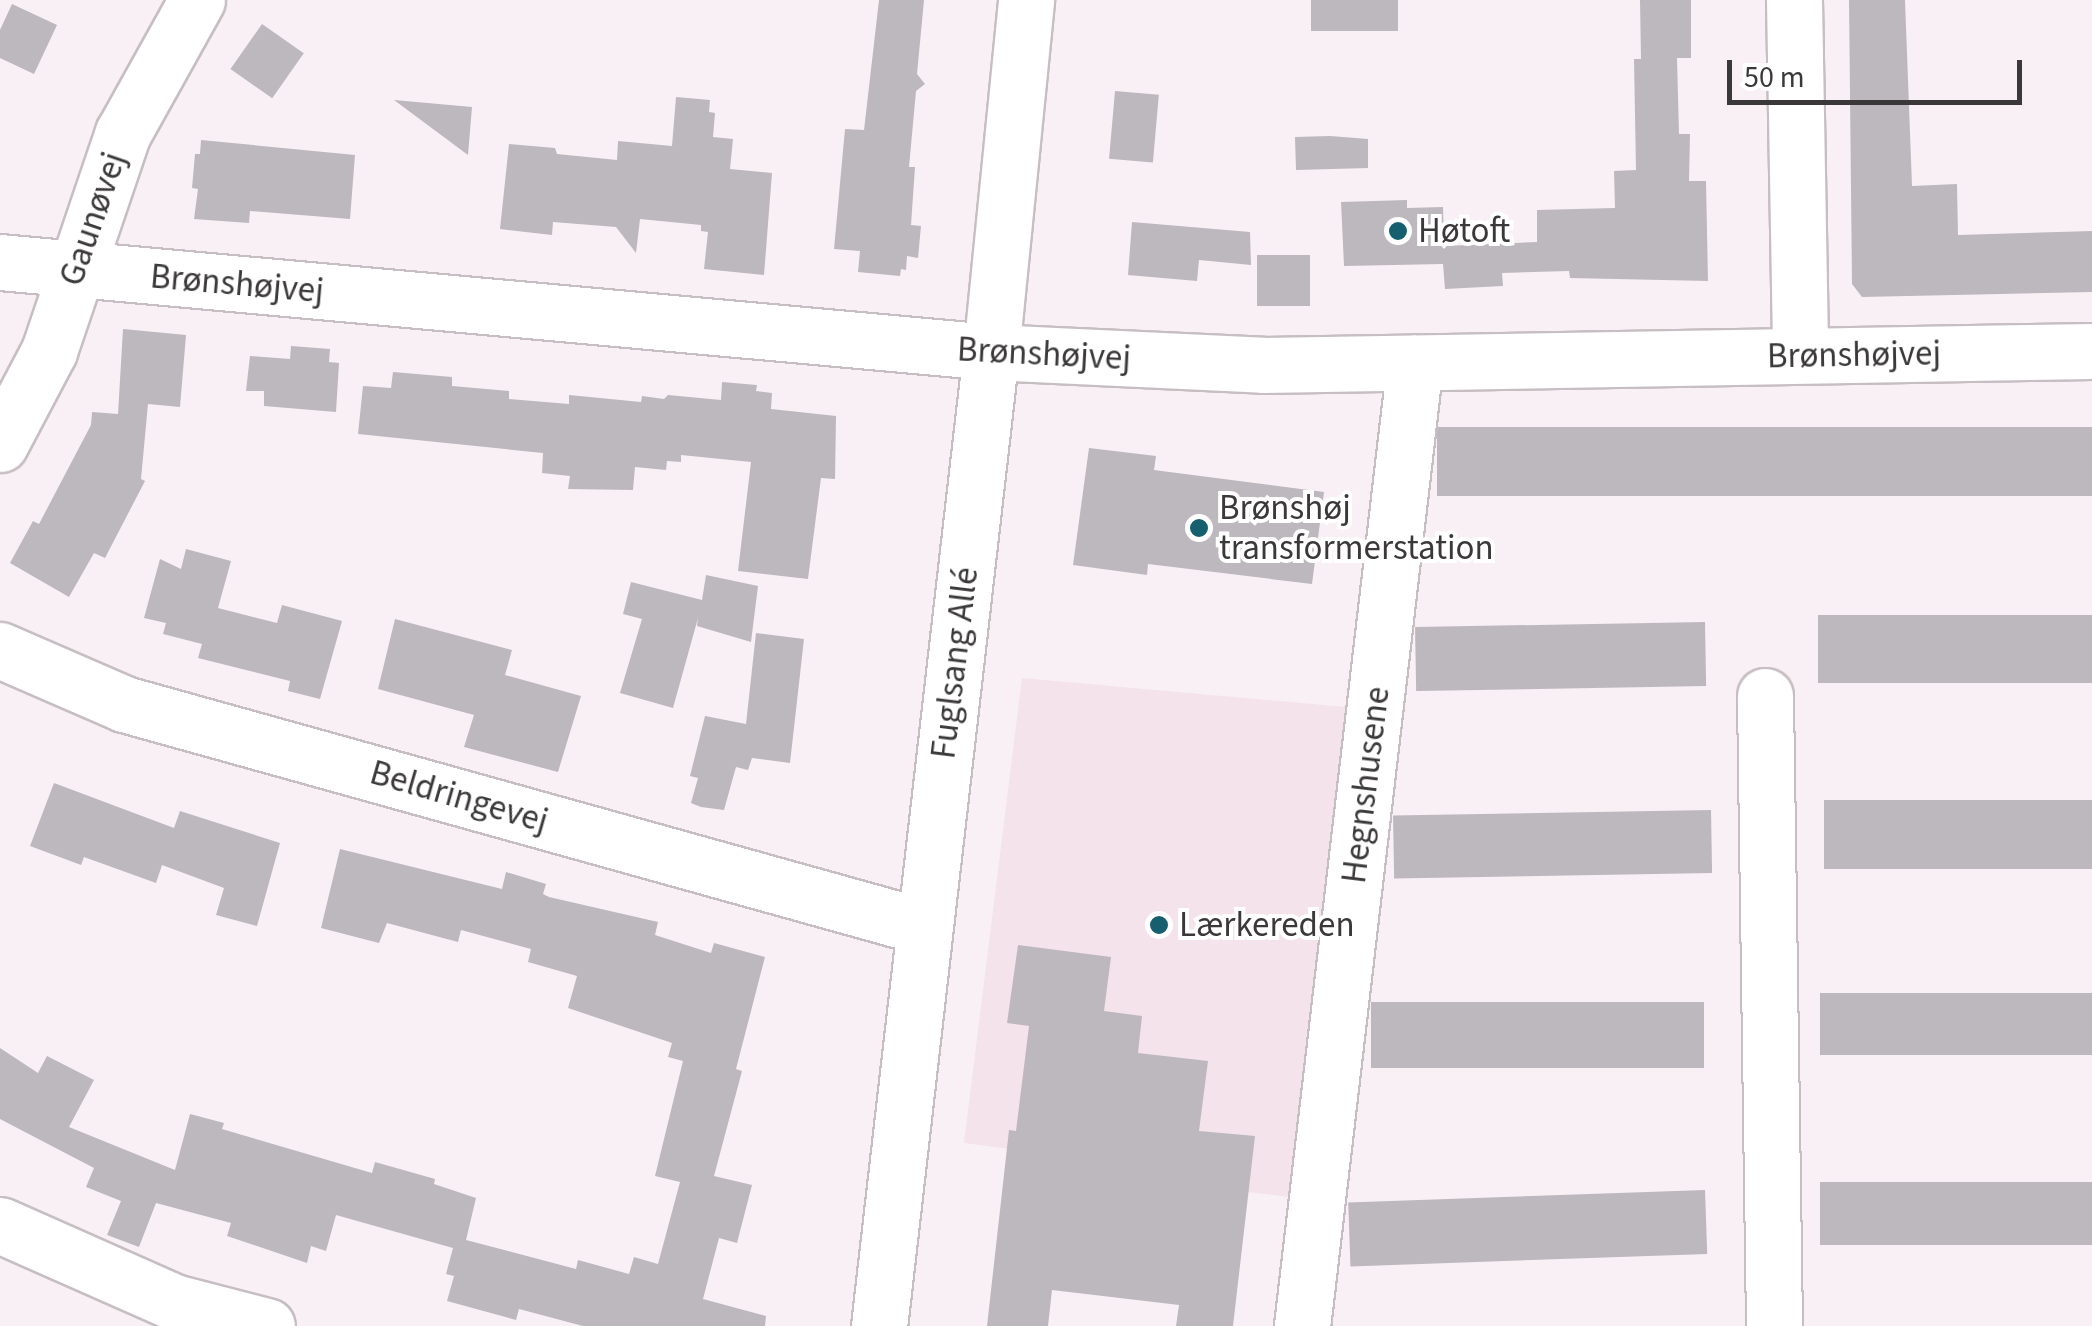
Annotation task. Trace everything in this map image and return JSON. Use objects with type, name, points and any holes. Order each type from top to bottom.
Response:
[{"type":"street","name":"Gaunøvej","points":[[0,444],[49,351],[122,133],[197,0]]},
{"type":"street","name":"Fuglsang Allé","points":[[879,1326],[991,352],[1026,0]]},
{"type":"street","points":[[1794,0],[1800,356]]},
{"type":"street","name":"Brønshøjvej","points":[[0,262],[991,352],[1263,365],[2092,351]]},
{"type":"street","name":"Hegnshusene","points":[[1302,1326],[1415,363]]},
{"type":"street","name":"Beldringevej","points":[[0,650],[124,704],[924,927]]},
{"type":"street","points":[[1765,696],[1774,1326]]},
{"type":"street","points":[[0,1225],[174,1302],[267,1326]]},
{"type":"shaded area","name":"Lærkereden","points":[[1022,678],[1357,708],[1290,1197],[1062,1170],[1063,1156],[964,1143]]},
{"type":"building","points":[[879,0],[924,0],[917,74],[925,84],[916,91],[909,167],[915,167],[911,225],[921,226],[918,258],[907,256],[906,270],[901,269],[900,276],[858,272],[860,251],[834,249],[845,129],[864,130]]},
{"type":"building","points":[[1311,0],[1398,0],[1398,31],[1311,31]]},
{"type":"building","points":[[1640,0],[1691,0],[1691,58],[1677,58],[1679,134],[1690,134],[1689,181],[1706,181],[1708,281],[1570,278],[1569,271],[1502,273],[1503,286],[1445,289],[1443,264],[1344,266],[1341,202],[1407,200],[1407,208],[1443,207],[1444,246],[1537,242],[1537,210],[1615,208],[1614,171],[1636,170],[1634,59],[1641,59]]},
{"type":"building","points":[[1849,0],[1905,0],[1912,186],[1957,184],[1958,235],[2092,231],[2092,292],[1862,297],[1852,284]]},
{"type":"building","points":[[12,4],[57,25],[34,74],[0,58],[0,30]]},
{"type":"building","points":[[262,24],[304,53],[272,98],[230,69]]},
{"type":"building","points":[[1115,91],[1159,95],[1153,163],[1109,159]]},
{"type":"building","points":[[676,97],[710,100],[709,112],[715,113],[713,137],[733,139],[730,169],[772,173],[764,275],[704,269],[708,232],[701,231],[701,225],[640,219],[636,253],[616,227],[553,222],[552,235],[500,229],[509,144],[617,160],[618,141],[672,146]]},
{"type":"building","points":[[394,100],[472,107],[468,155]]},
{"type":"building","points":[[1295,137],[1368,139],[1368,168],[1296,170]]},
{"type":"building","points":[[201,140],[355,155],[350,219],[250,211],[249,223],[194,219],[198,189],[192,188],[195,154],[200,154]]},
{"type":"building","points":[[1132,222],[1250,232],[1251,265],[1199,260],[1197,281],[1128,275]]},
{"type":"building","points":[[1257,255],[1310,255],[1310,306],[1257,306]]},
{"type":"building","points":[[123,329],[186,335],[180,407],[148,404],[141,479],[145,481],[105,558],[94,553],[69,597],[10,563],[33,521],[39,524],[91,425],[92,412],[118,414]]},
{"type":"building","points":[[291,346],[330,349],[329,362],[339,363],[336,412],[264,406],[264,391],[246,391],[250,356],[290,359]]},
{"type":"building","points":[[393,372],[452,377],[452,386],[509,391],[509,399],[569,404],[569,395],[641,402],[642,396],[664,399],[668,395],[721,400],[722,382],[757,385],[756,391],[772,393],[771,409],[836,416],[835,479],[821,478],[808,579],[738,571],[751,462],[681,455],[681,462],[667,461],[666,470],[635,467],[633,490],[568,489],[570,476],[542,473],[543,453],[358,434],[363,386],[391,388]]},
{"type":"building","points":[[1437,427],[2092,427],[2092,496],[1437,496]]},
{"type":"building","name":"Brønshøj transformerstation","points":[[1089,448],[1156,456],[1154,470],[1324,492],[1312,584],[1148,564],[1147,575],[1073,565]]},
{"type":"building","points":[[186,549],[231,561],[218,608],[277,623],[282,605],[342,621],[320,699],[288,691],[290,681],[198,658],[202,644],[163,634],[166,623],[144,618],[160,559],[181,569]]},
{"type":"building","points":[[706,575],[758,586],[751,642],[697,626],[698,618],[673,708],[620,693],[642,619],[623,614],[631,582],[702,600]]},
{"type":"building","points":[[1818,615],[2092,615],[2092,683],[1818,683]]},
{"type":"building","points":[[395,619],[512,650],[505,675],[581,696],[558,772],[464,747],[474,715],[378,689]]},
{"type":"building","points":[[1705,622],[1706,686],[1416,691],[1415,627]]},
{"type":"building","points":[[756,633],[804,639],[790,763],[752,758],[748,770],[736,767],[724,810],[701,807],[691,803],[698,778],[690,776],[705,716],[746,724]]},
{"type":"building","points":[[54,783],[174,828],[180,811],[280,843],[257,926],[216,915],[224,888],[162,865],[156,883],[84,857],[81,865],[30,846]]},
{"type":"building","points":[[1824,800],[2092,800],[2092,869],[1824,869]]},
{"type":"building","points":[[1711,810],[1712,873],[1394,879],[1393,816]]},
{"type":"building","points":[[340,849],[502,889],[506,872],[546,884],[543,894],[549,897],[658,922],[655,935],[711,953],[714,943],[765,957],[736,1069],[742,1071],[714,1176],[752,1185],[737,1243],[719,1238],[703,1299],[766,1316],[765,1326],[583,1326],[519,1309],[516,1320],[447,1301],[454,1276],[446,1274],[453,1248],[336,1215],[326,1251],[311,1246],[307,1263],[227,1236],[231,1223],[156,1203],[139,1247],[107,1235],[121,1201],[86,1187],[94,1168],[0,1119],[0,1048],[38,1073],[47,1056],[94,1080],[69,1127],[175,1170],[190,1114],[224,1123],[222,1129],[372,1173],[375,1162],[435,1179],[434,1184],[476,1198],[466,1240],[576,1269],[578,1260],[629,1274],[634,1257],[658,1264],[680,1182],[655,1176],[683,1061],[668,1057],[672,1043],[568,1008],[577,976],[528,962],[531,949],[461,930],[458,942],[387,923],[379,943],[321,928]]},
{"type":"building","points":[[1018,945],[1111,957],[1104,1011],[1142,1016],[1138,1053],[1208,1061],[1199,1131],[1255,1136],[1233,1326],[1176,1326],[1179,1305],[1052,1290],[1048,1326],[987,1326],[1009,1130],[1016,1131],[1029,1026],[1007,1023]]},
{"type":"building","points":[[1820,993],[2092,993],[2092,1055],[1820,1055]]},
{"type":"building","points":[[1371,1002],[1704,1002],[1704,1068],[1371,1068]]},
{"type":"building","points":[[1820,1182],[2092,1182],[2092,1245],[1820,1245]]},
{"type":"building","points":[[1705,1190],[1707,1254],[1350,1266],[1348,1202]]},
{"type":"place","name":"Høtoft","points":[[1398,231]]},
{"type":"place","name":"Brønshøj transformerstation","points":[[1199,528]]},
{"type":"place","name":"Lærkereden","points":[[1159,925]]}]
